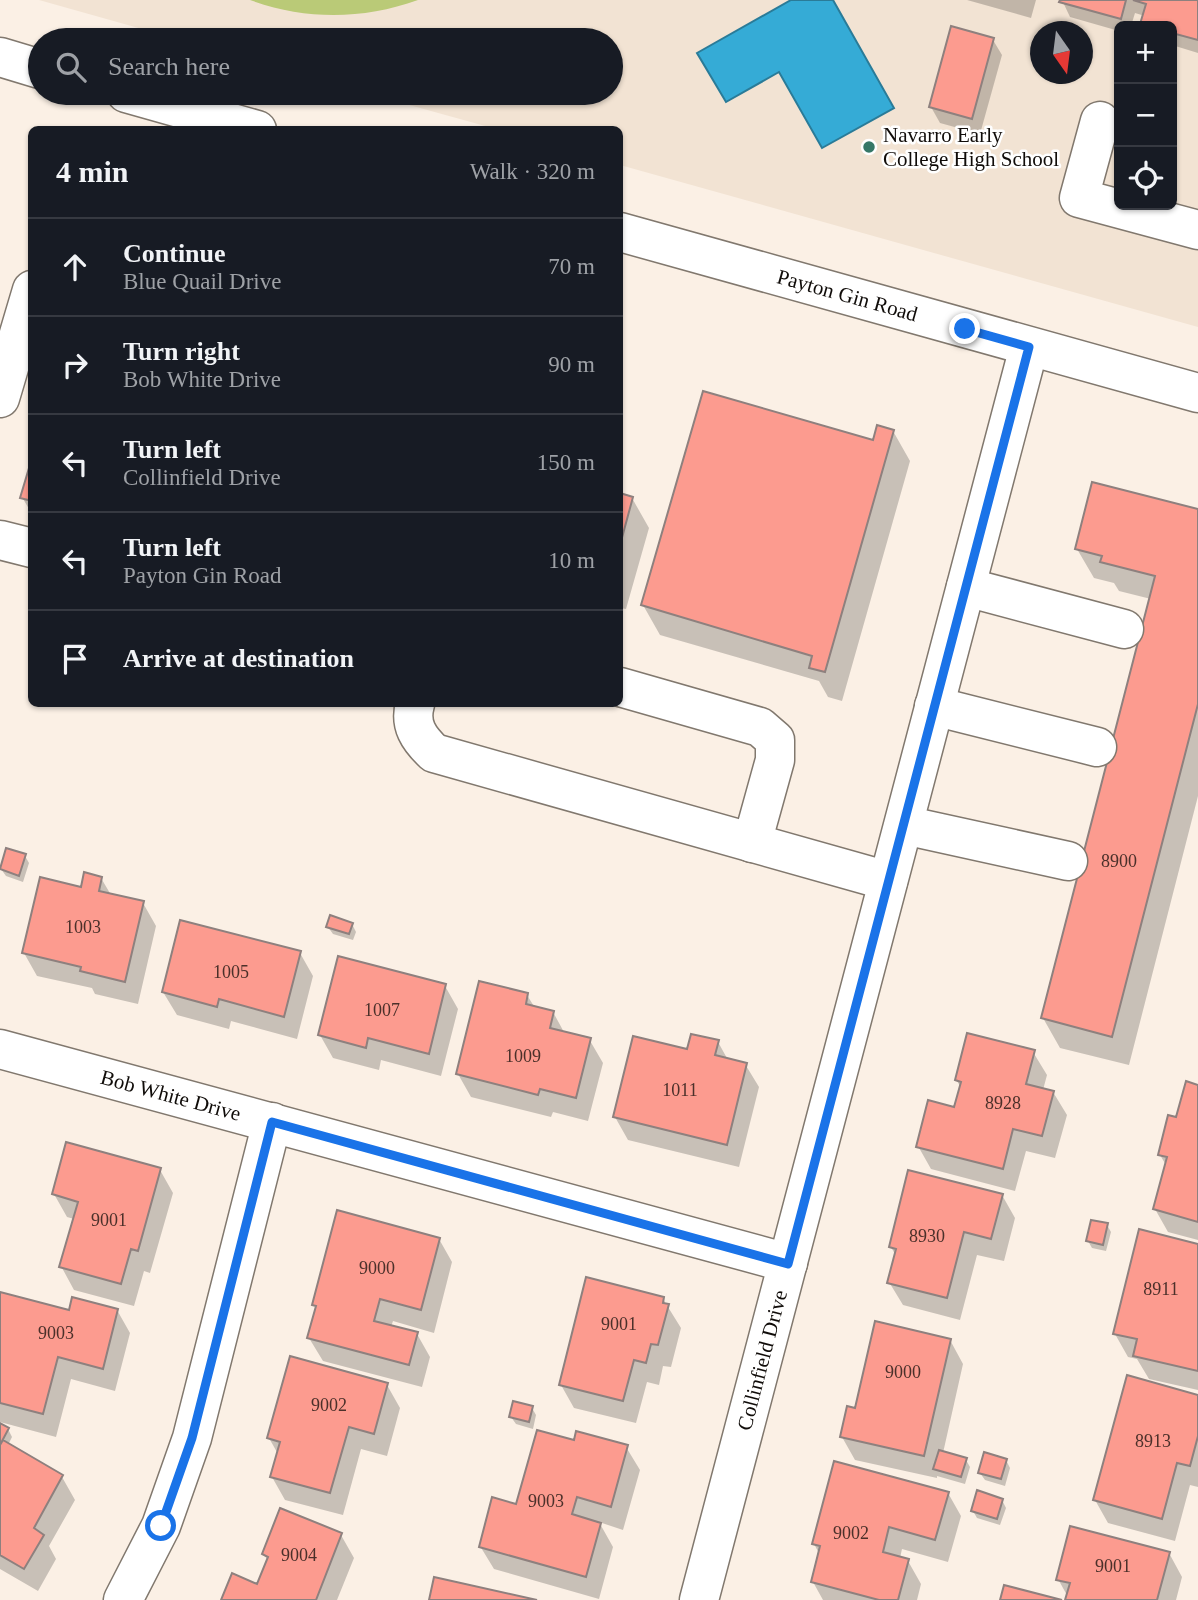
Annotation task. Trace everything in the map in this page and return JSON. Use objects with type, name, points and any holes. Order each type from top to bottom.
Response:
[{"type":"street","points":[[168,105],[243,126]]},
{"type":"street","points":[[1100,121],[1079,198],[1198,230]]},
{"type":"street","name":"Payton Gin Road","points":[[623,233],[1029,347],[1196,384]]},
{"type":"street","points":[[0,398],[28,304]]},
{"type":"street","name":"Collinfield Drive","points":[[699,1600],[1029,347]]},
{"type":"street","points":[[0,540],[28,547]]},
{"type":"street","points":[[966,587],[1124,629]]},
{"type":"street","points":[[623,688],[760,727],[775,740],[775,760],[752,843]]},
{"type":"street","points":[[934,706],[1097,747]]},
{"type":"street","points":[[414,707],[417,736],[434,754],[888,881]]},
{"type":"street","points":[[904,825],[1068,861]]},
{"type":"street","name":"Bob White Drive","points":[[0,1049],[788,1264]]},
{"type":"street","points":[[123,1600],[161,1526],[192,1438],[272,1122]]},
{"type":"shaded area","name":"Navarro Early College High School","points":[[39,0],[1198,0],[1198,327],[623,166],[623,126],[485,126],[409,105],[623,105],[623,28],[138,28]]},
{"type":"green space","points":[[250,0],[418,0],[376,11],[334,15],[292,11]]},
{"type":"water","points":[[791,0],[833,0],[894,108],[822,148],[779,72],[726,102],[697,53]]},
{"type":"building","points":[[1126,0],[1121,19],[1059,2]]},
{"type":"building","points":[[1133,0],[1198,0],[1198,40],[1177,34],[1177,21],[1141,21],[1146,4]]},
{"type":"building","points":[[951,26],[994,38],[972,119],[929,107]]},
{"type":"building","points":[[703,391],[873,440],[877,425],[894,430],[825,672],[809,668],[812,656],[641,605]]},
{"type":"building","points":[[28,471],[28,500],[20,498]]},
{"type":"building","points":[[1092,482],[1198,509],[1198,704],[1112,1037],[1041,1018],[1155,576],[1100,562],[1102,556],[1075,549]]},
{"type":"building","points":[[623,494],[633,497],[623,534]]},
{"type":"building","points":[[6,848],[26,854],[19,876],[0,869]]},
{"type":"building","points":[[84,872],[102,877],[99,891],[144,901],[125,982],[80,971],[81,967],[22,953],[40,877],[81,887]]},
{"type":"building","points":[[330,915],[353,923],[349,934],[326,927]]},
{"type":"building","points":[[180,920],[301,951],[284,1017],[219,999],[217,1007],[162,992]]},
{"type":"building","points":[[338,956],[446,984],[429,1054],[368,1038],[366,1048],[318,1035]]},
{"type":"building","points":[[479,981],[528,993],[526,1004],[554,1011],[550,1028],[591,1038],[576,1098],[540,1089],[538,1095],[456,1074]]},
{"type":"building","points":[[967,1033],[1035,1050],[1026,1084],[1054,1091],[1042,1136],[1013,1129],[1003,1169],[916,1147],[928,1100],[954,1107],[961,1082],[955,1080]]},
{"type":"building","points":[[691,1034],[719,1040],[715,1055],[747,1063],[727,1145],[613,1117],[633,1036],[687,1049]]},
{"type":"building","points":[[1186,1081],[1198,1085],[1198,1222],[1153,1209],[1167,1157],[1158,1155],[1168,1115],[1176,1117]]},
{"type":"building","points":[[66,1142],[161,1168],[138,1251],[131,1249],[121,1284],[59,1267],[78,1202],[52,1194]]},
{"type":"building","points":[[908,1170],[1003,1194],[991,1239],[964,1232],[947,1298],[887,1283],[896,1249],[889,1247]]},
{"type":"building","points":[[337,1210],[440,1238],[421,1310],[380,1299],[374,1321],[418,1332],[409,1365],[307,1338],[316,1306],[312,1305]]},
{"type":"building","points":[[1091,1220],[1108,1223],[1103,1245],[1086,1241]]},
{"type":"building","points":[[1139,1229],[1198,1244],[1198,1371],[1133,1356],[1137,1339],[1113,1334]]},
{"type":"building","points":[[586,1277],[664,1297],[663,1303],[669,1304],[658,1345],[651,1344],[646,1363],[634,1360],[623,1401],[559,1385]]},
{"type":"building","points":[[0,1292],[69,1310],[72,1297],[118,1309],[103,1369],[58,1357],[43,1414],[0,1403]]},
{"type":"building","points":[[875,1321],[951,1339],[924,1456],[840,1437],[847,1406],[855,1408]]},
{"type":"building","points":[[290,1356],[388,1383],[374,1434],[349,1427],[330,1493],[270,1477],[280,1442],[267,1438]]},
{"type":"building","points":[[1127,1375],[1198,1395],[1198,1436],[1190,1466],[1177,1463],[1162,1519],[1093,1500]]},
{"type":"building","points":[[513,1401],[533,1406],[529,1422],[509,1417]]},
{"type":"building","points":[[0,1423],[9,1428],[1,1443],[0,1442]]},
{"type":"building","points":[[537,1430],[574,1440],[576,1431],[628,1445],[611,1507],[577,1497],[572,1514],[601,1523],[586,1577],[479,1547],[492,1497],[516,1504]]},
{"type":"building","points":[[3,1440],[63,1475],[34,1528],[44,1535],[24,1569],[0,1555],[0,1445]]},
{"type":"building","points":[[939,1450],[967,1458],[961,1477],[933,1469]]},
{"type":"building","points":[[984,1452],[1007,1459],[1001,1479],[978,1473]]},
{"type":"building","points":[[834,1461],[949,1492],[935,1540],[889,1527],[883,1552],[909,1559],[898,1600],[879,1600],[811,1582],[820,1546],[812,1544]]},
{"type":"building","points":[[977,1490],[1003,1499],[997,1519],[971,1511]]},
{"type":"building","points":[[280,1508],[342,1533],[316,1600],[221,1600],[232,1573],[257,1584],[268,1557],[262,1554]]},
{"type":"building","points":[[1070,1526],[1170,1552],[1157,1600],[1065,1600],[1070,1583],[1056,1580]]},
{"type":"building","points":[[434,1577],[537,1600],[429,1600]]},
{"type":"building","points":[[1004,1585],[1062,1600],[1000,1600]]},
{"type":"place","name":"Navarro Early College High School","points":[[869,147]]},
{"type":"route","points":[[161,1526],[192,1438],[272,1122],[788,1264],[1029,347],[965,329]]}]
